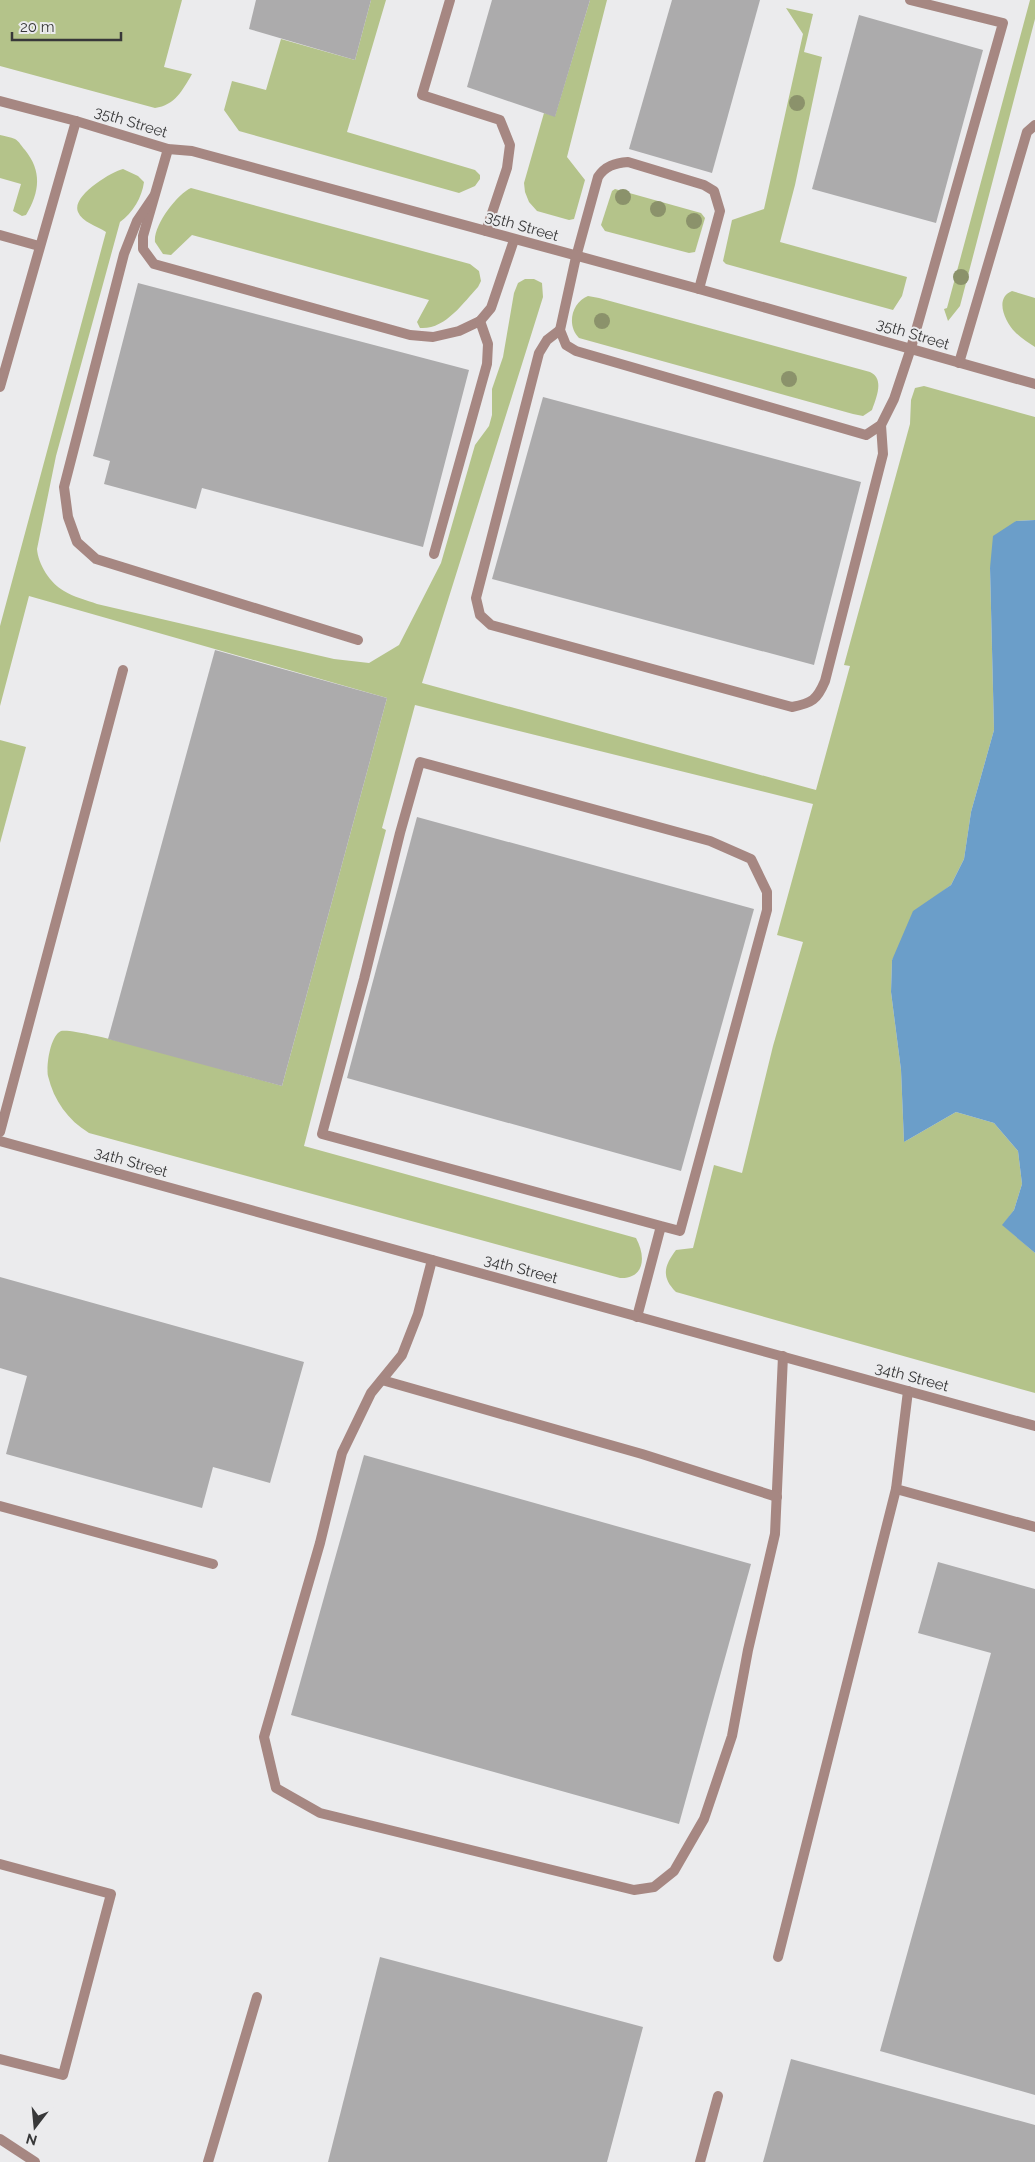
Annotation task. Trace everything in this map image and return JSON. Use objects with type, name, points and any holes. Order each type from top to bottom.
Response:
[{"type":"street","points":[[450,0],[422,95],[500,120],[510,145],[507,168],[486,231]]},
{"type":"street","points":[[699,289],[720,211],[714,191],[704,185],[628,162],[609,166],[602,170],[598,177],[576,257],[560,330],[566,345],[576,352],[866,435],[881,425],[894,399],[911,348],[1003,23],[910,0]]},
{"type":"street","name":"35th Street","points":[[0,101],[76,121],[168,149],[192,151],[699,289],[1035,384]]},
{"type":"street","points":[[0,387],[76,121]]},
{"type":"street","points":[[959,364],[1027,132],[1035,125]]},
{"type":"street","points":[[168,149],[143,236],[143,249],[154,264],[410,335],[433,337],[459,331],[480,321],[491,308],[514,240]]},
{"type":"street","points":[[154,196],[137,221],[124,254],[64,487],[68,517],[77,542],[96,559],[358,640]]},
{"type":"street","points":[[0,235],[39,246]]},
{"type":"street","points":[[434,554],[487,364],[488,344],[480,321]]},
{"type":"street","points":[[560,330],[547,340],[539,353],[476,598],[480,615],[491,625],[792,707],[808,704],[819,695],[825,681],[883,454],[881,425]]},
{"type":"street","points":[[0,1132],[124,670]]},
{"type":"street","points":[[420,762],[710,841],[751,859],[767,892],[767,910],[680,1231],[662,1226],[322,1134],[364,979],[400,832],[420,762]]},
{"type":"street","name":"34th Street","points":[[0,1141],[1035,1426]]},
{"type":"street","points":[[637,1317],[662,1226]]},
{"type":"street","points":[[432,1260],[418,1314],[402,1356],[371,1393],[342,1454],[320,1543],[264,1737],[276,1788],[320,1813],[546,1870],[634,1890],[654,1887],[674,1871],[704,1819],[732,1736],[748,1650],[776,1534],[783,1356]]},
{"type":"street","points":[[382,1380],[633,1452],[777,1496]]},
{"type":"street","points":[[778,1957],[896,1489],[908,1391]]},
{"type":"street","points":[[896,1489],[1035,1527]]},
{"type":"street","points":[[0,1506],[213,1564]]},
{"type":"street","points":[[0,1864],[111,1894],[63,2075],[0,2059]]},
{"type":"street","points":[[208,2162],[256,1997]]},
{"type":"street","points":[[700,2162],[718,2096]]},
{"type":"street","points":[[0,2139],[35,2162]]},
{"type":"green space","points":[[0,0],[182,0],[164,67],[192,74],[173,100],[168,104],[155,108],[0,66]]},
{"type":"green space","points":[[371,0],[386,0],[347,132],[475,170],[480,175],[480,179],[475,186],[459,193],[239,131],[224,110],[232,81],[266,90],[281,39],[355,60]]},
{"type":"green space","points":[[590,0],[607,0],[567,157],[585,180],[574,219],[569,220],[537,211],[529,202],[524,183],[544,113],[555,116]]},
{"type":"green space","points":[[1030,0],[1035,0],[1035,19],[960,306],[948,321],[944,309],[947,308]]},
{"type":"green space","points":[[786,8],[813,14],[804,52],[822,57],[795,185],[780,242],[907,277],[902,296],[893,310],[726,264],[723,261],[732,220],[764,209],[803,34]]},
{"type":"green space","points":[[0,135],[18,141],[34,166],[37,182],[36,190],[26,215],[22,216],[13,211],[21,184],[0,178]]},
{"type":"green space","points":[[123,169],[138,176],[144,182],[143,188],[133,209],[120,222],[56,456],[37,549],[42,567],[59,588],[76,597],[97,604],[334,659],[369,663],[399,645],[441,563],[475,445],[489,426],[492,415],[492,389],[503,357],[514,293],[518,283],[525,279],[534,279],[542,283],[543,297],[422,683],[816,790],[850,666],[844,665],[910,424],[911,400],[915,388],[924,386],[1035,417],[1035,520],[1016,521],[990,568],[994,730],[971,812],[964,859],[951,885],[935,897],[892,960],[891,992],[901,1070],[904,1142],[956,1112],[994,1123],[1018,1151],[1022,1184],[1014,1210],[1003,1225],[1035,1253],[1035,1393],[676,1292],[671,1287],[666,1276],[667,1266],[676,1250],[693,1248],[714,1165],[742,1173],[773,1046],[803,942],[777,935],[813,804],[415,705],[382,828],[386,830],[304,1146],[636,1238],[642,1259],[639,1271],[634,1275],[620,1278],[89,1133],[68,1116],[54,1094],[48,1076],[48,1059],[52,1045],[57,1034],[61,1031],[98,1036],[282,1086],[387,698],[29,596],[0,706],[0,626],[106,232],[83,218],[78,212],[77,206],[80,199],[93,186]]},
{"type":"green space","points":[[191,188],[470,264],[479,271],[481,281],[478,287],[453,314],[438,325],[420,328],[417,322],[429,300],[192,235],[171,255],[163,254],[155,242],[155,235],[167,211],[185,191]]},
{"type":"green space","points":[[615,189],[701,213],[705,218],[695,252],[689,253],[605,231],[601,225],[612,191]]},
{"type":"green space","points":[[1012,291],[1035,298],[1035,347],[1011,328],[1005,316],[1002,304],[1003,299]]},
{"type":"green space","points":[[588,296],[870,372],[875,375],[878,384],[872,410],[863,416],[853,414],[579,338],[573,327],[573,314],[578,303]]},
{"type":"green space","points":[[0,740],[26,747],[0,843]]},
{"type":"water","points":[[1035,520],[1035,1253],[1002,1225],[1014,1210],[1022,1184],[1018,1151],[994,1123],[956,1112],[904,1142],[901,1070],[891,992],[892,960],[913,911],[951,885],[964,859],[971,812],[994,730],[990,568],[993,536],[1016,521]]},
{"type":"building","points":[[256,0],[371,0],[355,60],[249,29]]},
{"type":"building","points":[[492,0],[590,0],[555,117],[467,87]]},
{"type":"building","points":[[672,0],[760,0],[712,173],[629,149]]},
{"type":"building","points":[[859,15],[983,50],[936,223],[812,189]]},
{"type":"building","points":[[138,283],[469,370],[423,547],[202,488],[196,509],[104,484],[110,461],[93,456]]},
{"type":"building","points":[[543,397],[861,482],[814,665],[492,579]]},
{"type":"building","points":[[215,650],[387,698],[282,1086],[108,1039]]},
{"type":"building","points":[[417,817],[754,909],[681,1171],[347,1078]]},
{"type":"building","points":[[0,1277],[304,1362],[270,1483],[213,1467],[202,1508],[6,1454],[27,1376],[0,1368]]},
{"type":"building","points":[[364,1455],[751,1564],[679,1824],[291,1715]]},
{"type":"building","points":[[938,1562],[1035,1589],[1035,2095],[880,2051],[991,1653],[918,1633]]},
{"type":"building","points":[[380,1957],[643,2027],[607,2162],[328,2162]]},
{"type":"building","points":[[791,2059],[1035,2125],[1035,2162],[763,2162]]}]
